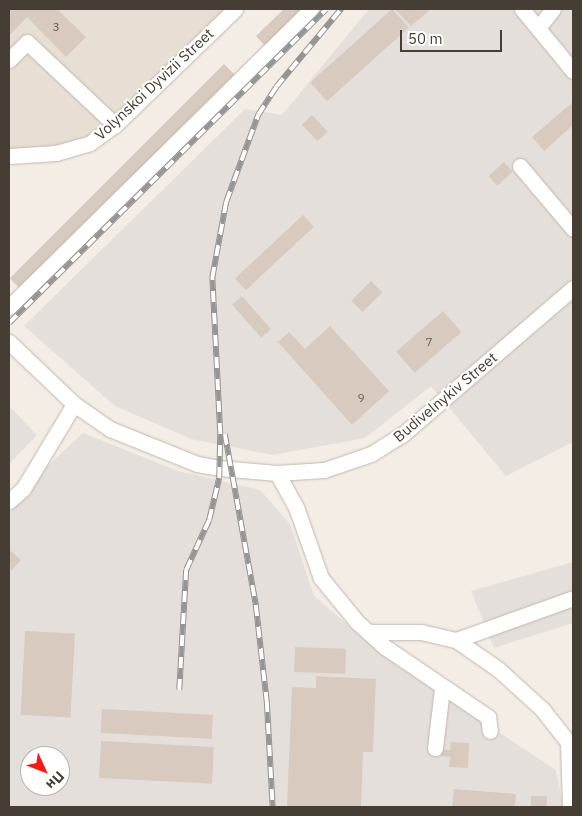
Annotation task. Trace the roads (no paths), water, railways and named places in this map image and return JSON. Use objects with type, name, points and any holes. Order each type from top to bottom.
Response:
[{"type":"street","name":"Volynskoi Dyvizii Street","points":[[9,156],[56,153],[90,143],[114,125],[235,9]]},
{"type":"street","points":[[9,308],[311,9]]},
{"type":"street","points":[[522,9],[573,71]]},
{"type":"street","points":[[538,28],[553,9]]},
{"type":"street","points":[[9,60],[28,42],[114,125]]},
{"type":"street","points":[[520,166],[573,229]]},
{"type":"street","name":"Budivelnykiv Street","points":[[9,342],[74,404],[110,429],[197,464],[277,473],[324,470],[371,454],[402,435],[573,288]]},
{"type":"street","points":[[9,502],[23,489],[74,404]]},
{"type":"street","points":[[277,473],[296,507],[321,578],[368,632],[442,688],[488,717],[490,731]]},
{"type":"street","points":[[456,640],[573,598]]},
{"type":"street","points":[[368,632],[421,632],[456,640],[498,669],[542,709],[568,742],[570,807]]},
{"type":"street","points":[[435,748],[442,688]]},
{"type":"railway","points":[[9,323],[326,9]]},
{"type":"railway","points":[[179,690],[186,570],[209,520],[219,478],[220,434],[212,278],[226,202],[258,115],[276,87],[341,9]]},
{"type":"railway","points":[[225,434],[256,605],[267,701],[273,807]]}]
